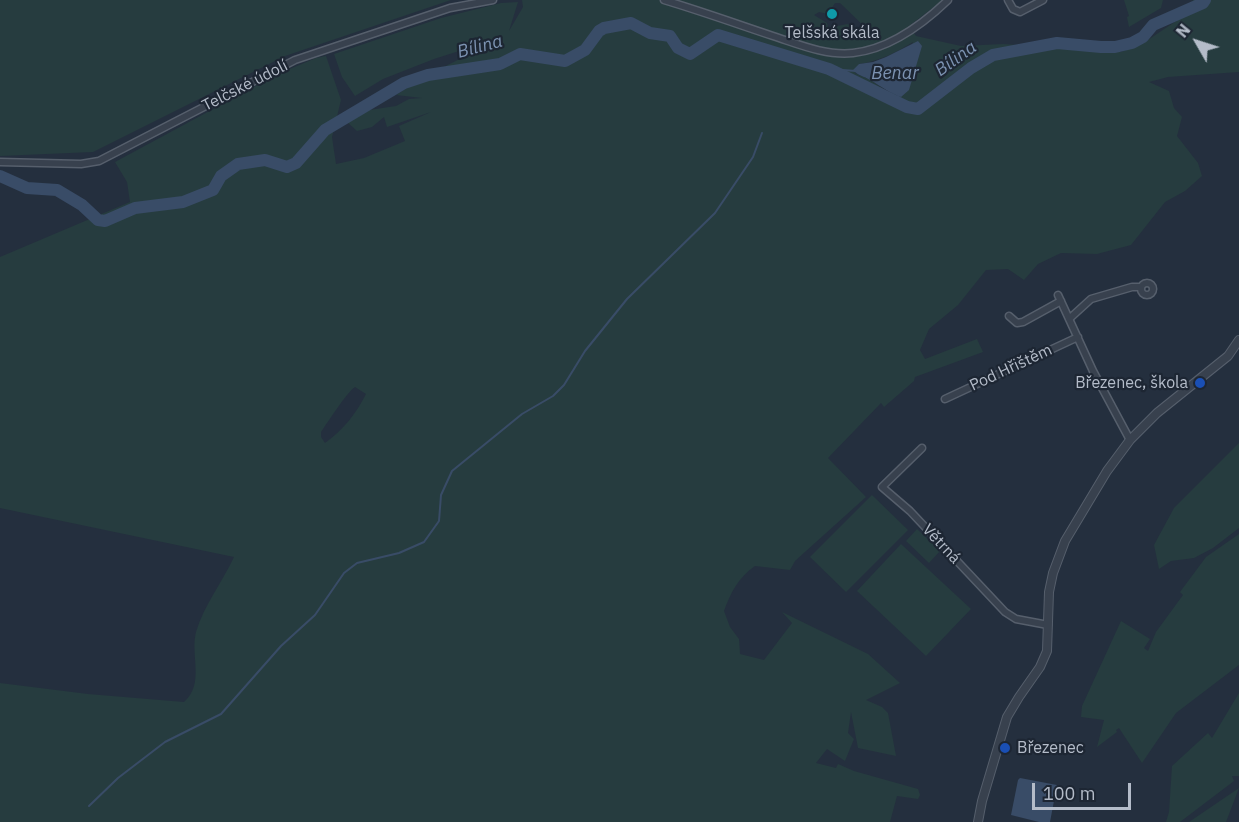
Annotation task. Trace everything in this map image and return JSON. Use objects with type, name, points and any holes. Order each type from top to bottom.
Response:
[{"type":"street","name":"Telčské údolí","points":[[0,162],[81,164],[99,161],[295,60],[450,8],[493,0]]},
{"type":"street","points":[[664,0],[830,53],[854,53],[875,48],[898,38],[925,20],[948,0]]},
{"type":"street","points":[[1008,0],[1013,9],[1020,12],[1043,0]]},
{"type":"street","points":[[1070,319],[1091,299],[1132,287],[1141,287]]},
{"type":"street","points":[[1009,316],[1017,323],[1023,322],[1060,298],[1093,370],[1130,440]]},
{"type":"street","name":"Pod Hřištěm","points":[[945,399],[1077,337]]},
{"type":"street","points":[[978,822],[1007,717],[1018,697],[1044,661],[1048,644],[1049,592],[1053,573],[1065,541],[1107,471],[1130,440],[1157,413],[1228,356],[1239,340]]},
{"type":"street","name":"Větrná","points":[[922,448],[882,487],[910,511],[1005,612],[1016,619],[1048,625]]},
{"type":"green space","points":[[0,0],[451,0],[285,56],[93,152],[0,156]]},
{"type":"green space","points":[[522,0],[943,0],[909,26],[916,36],[961,46],[1003,44],[1121,52],[1145,42],[1185,15],[1193,0],[1239,0],[1239,72],[1168,77],[1149,82],[1169,91],[1174,108],[1182,117],[1177,136],[1198,163],[1202,176],[1185,191],[1165,202],[1131,245],[1097,254],[1061,253],[1038,264],[1024,280],[1008,269],[986,270],[958,305],[929,329],[920,350],[925,359],[977,339],[983,352],[915,377],[914,381],[884,407],[881,403],[828,458],[866,497],[795,561],[790,570],[755,566],[732,592],[724,611],[730,627],[739,639],[740,654],[764,660],[792,623],[782,612],[868,654],[900,683],[866,700],[882,707],[888,713],[896,756],[858,748],[851,712],[848,733],[854,739],[845,761],[827,749],[816,763],[836,768],[838,764],[854,771],[918,789],[920,795],[918,799],[897,796],[890,822],[0,822],[0,683],[88,694],[184,702],[194,687],[196,632],[204,612],[234,557],[0,508],[0,257],[130,202],[127,182],[115,162],[278,74],[316,58],[326,56],[341,100],[332,137],[336,164],[364,158],[405,141],[399,126],[431,112],[387,127],[384,117],[372,127],[357,131],[347,122],[369,110],[396,106],[409,99],[422,98],[396,95],[428,75],[503,37],[434,59],[383,79],[355,96],[342,77],[334,54],[441,18],[501,3],[518,2],[509,31],[523,7]],"holes":[[[835,3],[840,3],[869,31],[847,24],[828,28],[827,23],[814,15],[819,12],[828,14]],[[913,42],[891,94],[869,79],[855,73],[859,64],[881,59]],[[355,387],[366,394],[338,433],[325,443],[321,432]]]},
{"type":"green space","points":[[1124,0],[1163,0],[1161,8],[1129,27],[1127,17],[1129,16]]},
{"type":"green space","points":[[1239,443],[1239,528],[1213,548],[1194,558],[1171,561],[1159,569],[1154,545],[1174,508]]},
{"type":"green space","points":[[872,495],[908,530],[846,592],[810,557]]},
{"type":"green space","points":[[917,529],[940,551],[929,563],[906,541]]},
{"type":"green space","points":[[1239,534],[1239,665],[1176,713],[1142,763],[1119,728],[1097,747],[1104,720],[1081,717],[1082,706],[1121,621],[1150,639],[1144,648],[1148,651],[1156,632],[1183,595],[1180,592],[1206,557]]},
{"type":"green space","points":[[901,544],[971,609],[926,656],[857,591]]},
{"type":"green space","points":[[1239,693],[1239,776],[1232,776],[1234,781],[1180,822],[1166,822],[1169,812],[1172,766],[1208,733],[1212,738]]},
{"type":"green space","points":[[1239,788],[1226,822],[1189,822]]},
{"type":"water","name":"Benar","points":[[918,41],[922,46],[909,90],[901,97],[853,70],[859,64],[886,57]]},
{"type":"water","points":[[1020,778],[1057,785],[1050,822],[1039,822],[1011,815]]},
{"type":"waterway","name":"Bílina","points":[[0,176],[27,188],[57,190],[82,205],[98,220],[105,221],[135,208],[183,202],[213,190],[221,176],[238,164],[265,160],[287,167],[296,163],[325,130],[404,83],[428,75],[500,64],[520,54],[565,61],[585,50],[599,31],[604,28],[631,23],[650,33],[670,36],[678,48],[690,54],[718,35],[829,69],[907,107],[918,109],[971,68],[993,55],[1057,43],[1101,47],[1132,43],[1143,37],[1153,25],[1203,3],[1205,0]]},
{"type":"waterway","points":[[829,69],[856,71]]},
{"type":"waterway","name":"Bílina","points":[[898,94],[900,104]]},
{"type":"waterway","points":[[89,806],[118,778],[165,742],[221,714],[281,646],[315,615],[344,573],[357,563],[399,553],[424,542],[439,521],[441,495],[452,471],[522,414],[553,396],[564,385],[585,351],[627,299],[715,213],[753,157],[762,133]]},
{"type":"place","name":"Telšská skála","points":[[832,14]]},
{"type":"place","name":"Březenec, škola","points":[[1200,383]]},
{"type":"place","name":"Březenec","points":[[1005,748]]}]
